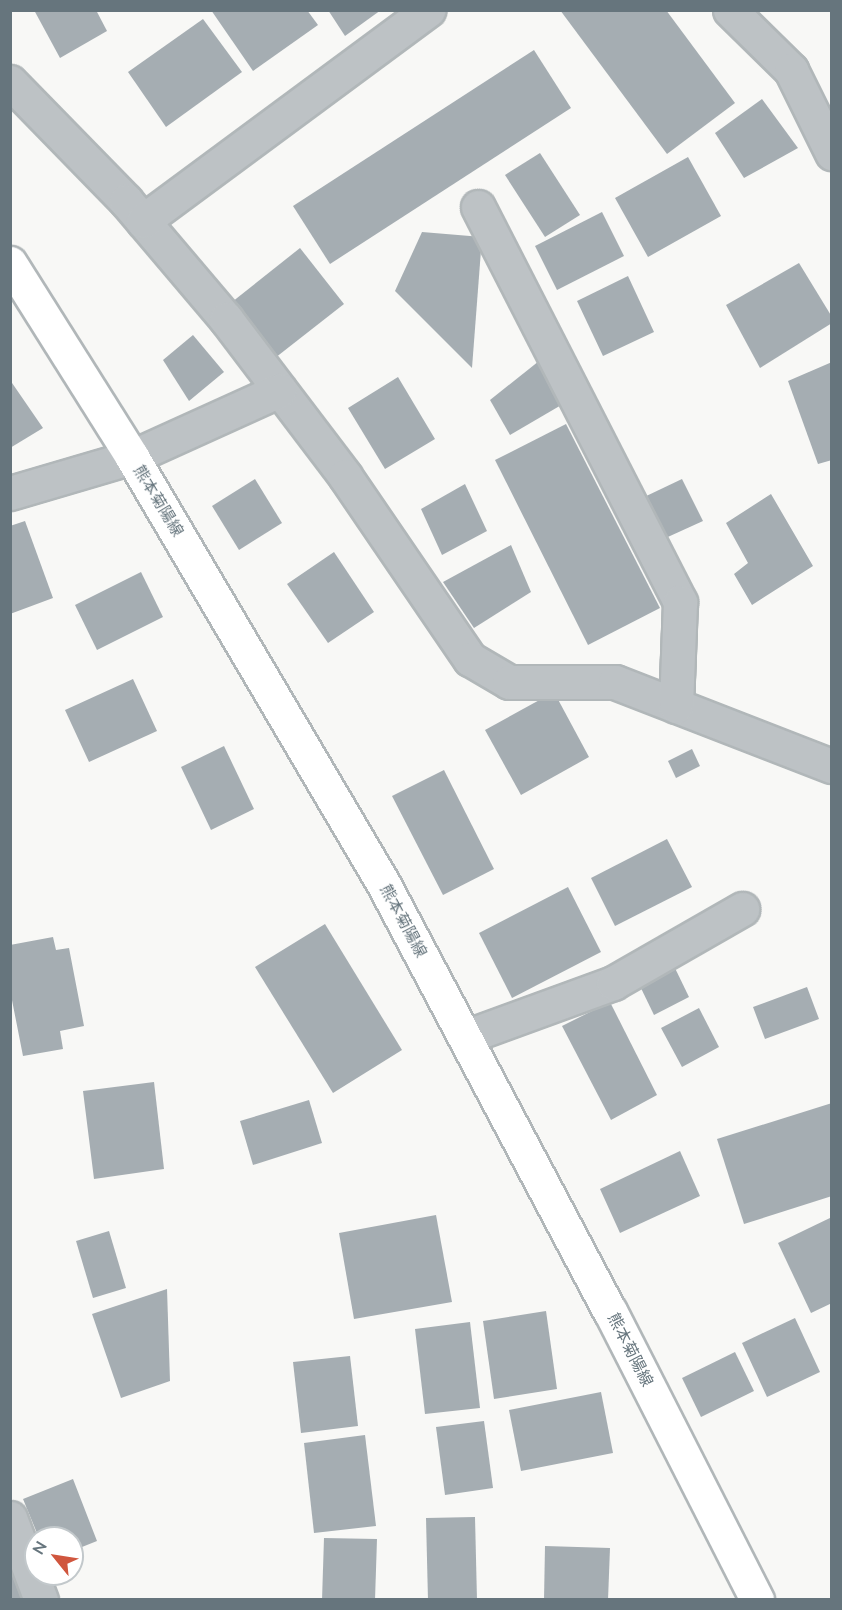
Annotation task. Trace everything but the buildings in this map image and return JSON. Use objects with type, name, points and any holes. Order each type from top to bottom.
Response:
[{"type":"main road","name":"熊本菊陽線","points":[[10,263],[132,456],[384,885],[757,1599]]},
{"type":"street","points":[[143,221],[428,10]]},
{"type":"street","points":[[730,10],[791,70],[831,153]]},
{"type":"street","points":[[10,82],[143,221],[280,390],[345,476],[470,659],[509,682],[615,682],[831,766]]},
{"type":"street","points":[[478,207],[680,602],[676,706]]},
{"type":"street","points":[[10,493],[132,456],[280,390]]},
{"type":"street","points":[[465,1037],[613,983],[742,909]]},
{"type":"street","points":[[10,1518],[41,1599]]}]
